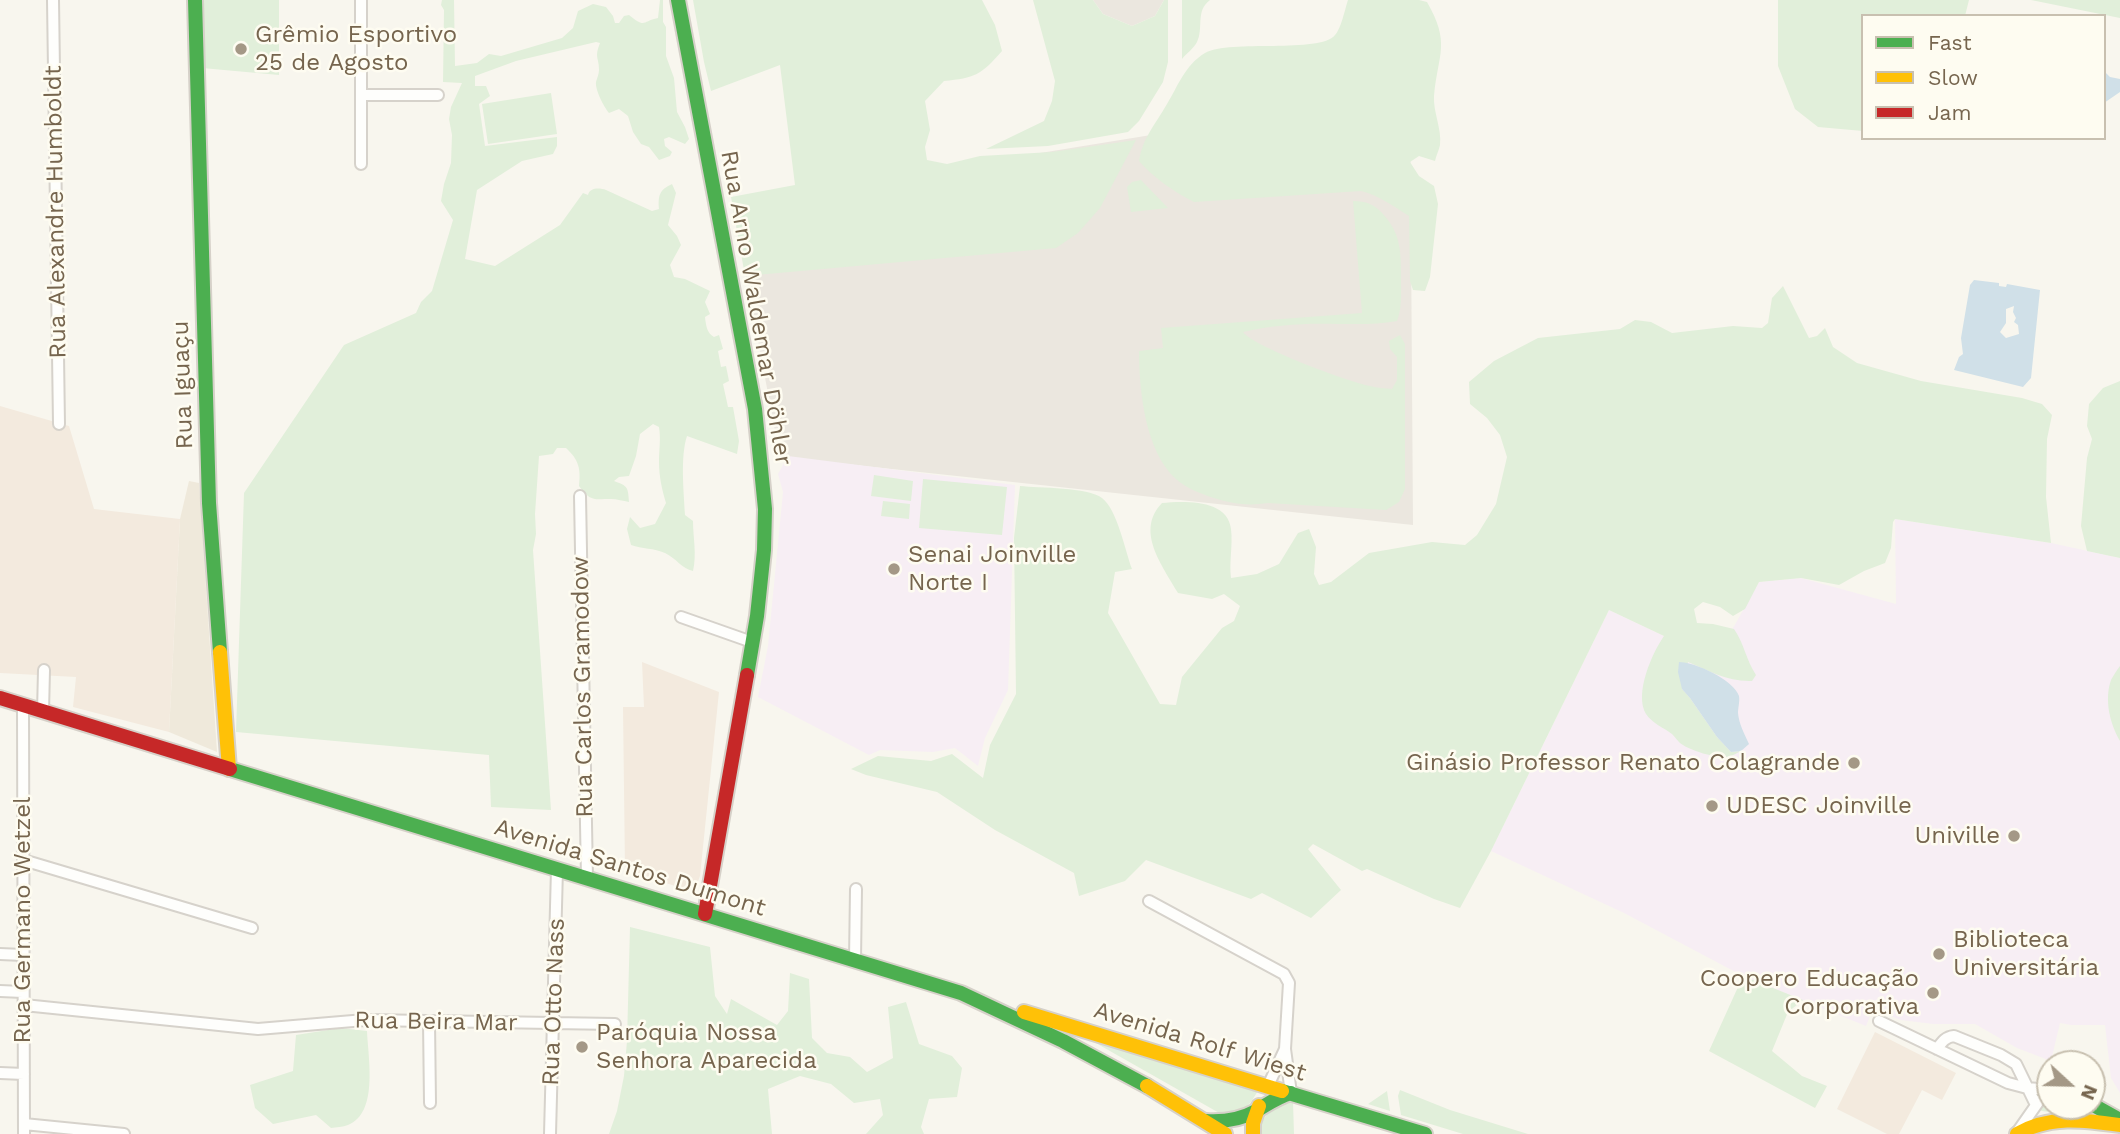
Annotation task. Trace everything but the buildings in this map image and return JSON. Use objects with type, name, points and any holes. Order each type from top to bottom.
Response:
[{"type":"main road","name":"Rua Iguaçu","points":[[195,0],[208,479],[229,769]]},
{"type":"main road","name":"Rua Arno Waldemar Döhler","points":[[678,0],[760,442],[765,532],[752,642],[705,914]]},
{"type":"main road","name":"Avenida Santos Dumont","points":[[0,698],[961,993],[1065,1041],[1144,1084],[1225,1134]]},
{"type":"main road","name":"Avenida Rolf Wiest","points":[[961,993],[1425,1134]]},
{"type":"main road","points":[[1253,1134],[1253,1123],[1268,1086]]},
{"type":"main road","points":[[1206,1121],[1232,1120],[1291,1093]]},
{"type":"main road","points":[[2017,1134],[2038,1123],[2058,1121],[2080,1128],[2096,1128],[2120,1122]]},
{"type":"street","name":"Rua Alexandre Humboldt","points":[[53,0],[60,424]]},
{"type":"street","points":[[361,164],[362,0]]},
{"type":"street","points":[[361,95],[439,95]]},
{"type":"street","name":"Rua Carlos Gramodow","points":[[580,496],[587,878]]},
{"type":"street","points":[[681,617],[752,642]]},
{"type":"street","points":[[43,712],[44,670]]},
{"type":"street","name":"Rua Germano Wetzel","points":[[23,705],[24,1129]]},
{"type":"street","points":[[23,860],[252,928]]},
{"type":"street","name":"Rua Otto Nass","points":[[550,1134],[557,869]]},
{"type":"street","points":[[855,960],[856,889]]},
{"type":"street","points":[[1149,901],[1287,978],[1289,990],[1285,1049],[1291,1093]]},
{"type":"street","points":[[0,954],[23,955]]},
{"type":"street","points":[[0,992],[23,992]]},
{"type":"street","name":"Rua Beira Mar","points":[[23,1005],[258,1029],[346,1020],[615,1024]]},
{"type":"street","points":[[429,1021],[430,1103]]},
{"type":"street","points":[[1879,1021],[2008,1083],[2036,1089]]},
{"type":"street","points":[[1937,1049],[1943,1040],[1954,1037],[2001,1055],[2016,1064],[2036,1105],[2017,1134]]},
{"type":"street","points":[[1268,1086],[1285,1049]]},
{"type":"street","points":[[0,1073],[24,1074]]},
{"type":"street","points":[[24,1129],[124,1134]]},
{"type":"shaded area","points":[[1093,0],[1164,0],[1155,16],[1132,26],[1103,14]]},
{"type":"shaded area","points":[[2106,73],[2110,77],[2120,79],[2120,92],[2106,102]]},
{"type":"shaded area","points":[[1410,93],[1413,525],[780,457],[732,203]]},
{"type":"shaded area","points":[[1974,280],[1999,283],[1999,286],[2006,287],[2007,284],[2040,290],[2031,378],[2023,387],[1954,370],[1963,354],[1961,338],[1970,285]],"holes":[[[2014,306],[2019,334],[2006,338],[2000,332],[2006,323],[2006,309]]]},
{"type":"shaded area","points":[[0,406],[69,426],[94,509],[180,519],[169,732],[73,707],[76,677],[0,673]]},
{"type":"shaded area","name":"Senai Joinville Norte I","points":[[788,456],[1015,485],[1008,690],[985,738],[978,766],[955,748],[933,752],[880,750],[869,755],[758,697],[768,646],[783,492],[778,474]]},
{"type":"shaded area","points":[[189,481],[199,483],[217,752],[169,732],[180,519]]},
{"type":"shaded area","points":[[1895,519],[2051,543],[2120,558],[2120,1093],[2111,1078],[2105,1025],[2060,1023],[2054,1050],[2036,1050],[2036,1055],[2017,1048],[1975,1024],[1933,1024],[1901,1020],[1873,1009],[1866,1026],[1743,976],[1624,913],[1491,851],[1609,610],[1715,660],[1759,582],[1801,578],[1896,604]]},
{"type":"shaded area","points":[[642,662],[719,692],[700,876],[694,892],[625,870],[623,707],[644,707]]},
{"type":"shaded area","points":[[1679,662],[1713,673],[1736,690],[1739,696],[1739,721],[1749,744],[1741,751],[1731,752],[1682,689]]},
{"type":"shaded area","points":[[1875,1032],[1956,1073],[1942,1100],[1922,1090],[1899,1134],[1887,1134],[1837,1109]]},
{"type":"green space","name":"Grêmio Esportivo 25 de Agosto","points":[[202,0],[279,0],[279,75],[202,68]]},
{"type":"green space","points":[[442,0],[454,0],[455,66],[477,63],[489,54],[501,56],[562,38],[573,28],[578,11],[593,4],[606,7],[615,23],[629,15],[644,23],[658,18],[660,0],[663,0],[666,56],[674,78],[677,112],[689,139],[685,144],[669,137],[664,139],[665,146],[672,152],[670,156],[659,160],[649,147],[641,144],[633,132],[628,116],[619,109],[609,113],[596,85],[599,70],[597,52],[600,43],[516,61],[475,76],[475,86],[486,86],[490,96],[479,104],[485,146],[557,137],[557,146],[553,154],[522,161],[477,190],[465,259],[495,266],[560,225],[583,193],[588,195],[593,189],[606,190],[652,211],[659,209],[660,194],[672,184],[676,193],[668,225],[681,245],[670,265],[674,277],[685,279],[710,291],[705,302],[710,314],[705,317],[706,323],[708,331],[714,337],[719,335],[723,349],[718,351],[721,367],[726,366],[729,381],[723,384],[728,407],[733,407],[739,441],[737,454],[687,436],[683,486],[685,515],[693,521],[693,571],[665,553],[631,545],[627,529],[630,517],[640,528],[655,524],[666,503],[659,462],[659,427],[653,424],[640,434],[629,476],[619,477],[614,481],[626,488],[629,502],[596,499],[587,495],[579,486],[576,461],[566,448],[557,448],[553,454],[539,456],[533,550],[551,810],[491,807],[489,755],[236,732],[244,493],[344,345],[416,313],[421,302],[432,291],[453,220],[441,201],[451,163],[451,107],[462,83],[443,82]]},
{"type":"green space","points":[[693,0],[982,0],[995,25],[1002,51],[977,74],[944,81],[925,101],[930,130],[925,147],[927,160],[947,164],[980,156],[1052,152],[1136,140],[1100,208],[1078,233],[1056,248],[745,276],[731,197],[795,185],[780,65],[711,91]]},
{"type":"green space","points":[[1033,0],[1093,0],[1103,14],[1132,26],[1155,16],[1164,0],[1168,0],[1168,62],[1163,82],[1139,121],[1128,132],[1048,146],[986,149],[1044,121],[1052,101],[1055,81]]},
{"type":"green space","points":[[1182,0],[1210,0],[1201,14],[1197,42],[1182,59]]},
{"type":"green space","points":[[1348,0],[1427,2],[1439,28],[1441,49],[1434,102],[1440,145],[1435,161],[1419,156],[1410,162],[1419,176],[1434,186],[1438,204],[1430,277],[1425,291],[1413,290],[1410,281],[1409,216],[1374,196],[1361,191],[1194,202],[1165,184],[1139,161],[1150,131],[1183,76],[1198,58],[1217,49],[1326,41],[1337,32]]},
{"type":"green space","points":[[1778,0],[1969,0],[1966,14],[1861,14],[1861,131],[1818,127],[1795,109],[1778,66]]},
{"type":"green space","points":[[2031,0],[2120,0],[2120,18]]},
{"type":"green space","points":[[551,93],[557,134],[488,144],[482,104]]},
{"type":"green space","points":[[1141,180],[1168,208],[1131,212],[1127,187],[1132,182]]},
{"type":"green space","points":[[1353,201],[1366,202],[1376,208],[1389,222],[1397,237],[1401,292],[1397,321],[1289,325],[1243,332],[1282,355],[1323,371],[1359,383],[1392,389],[1397,380],[1397,357],[1390,349],[1389,341],[1400,335],[1405,344],[1405,489],[1399,502],[1386,510],[1268,503],[1241,504],[1209,496],[1184,485],[1166,467],[1151,436],[1140,384],[1139,351],[1163,348],[1161,328],[1362,313]]},
{"type":"green space","points":[[1783,286],[1809,338],[1817,336],[1825,328],[1833,347],[1857,363],[1921,381],[2022,398],[2042,404],[2052,415],[2047,439],[2046,497],[2051,543],[1895,519],[1891,548],[1885,563],[1839,585],[1801,578],[1759,582],[1745,609],[1733,616],[1720,607],[1703,602],[1694,609],[1697,623],[1734,629],[1756,675],[1752,681],[1735,680],[1688,662],[1682,689],[1731,752],[1741,751],[1728,757],[1708,755],[1688,748],[1646,714],[1643,706],[1643,685],[1654,653],[1664,636],[1609,610],[1491,851],[1460,908],[1367,869],[1362,871],[1313,844],[1308,849],[1341,890],[1311,918],[1262,893],[1251,899],[1146,860],[1125,881],[1079,896],[1074,873],[995,830],[937,792],[851,769],[878,756],[931,761],[952,754],[983,778],[990,745],[1016,694],[1014,538],[1020,486],[1086,492],[1095,494],[1107,503],[1116,520],[1132,569],[1115,572],[1108,613],[1160,704],[1176,705],[1182,677],[1222,628],[1234,621],[1240,606],[1224,594],[1212,599],[1178,593],[1159,560],[1151,536],[1154,514],[1162,503],[1193,502],[1214,507],[1222,512],[1231,529],[1231,578],[1257,574],[1279,564],[1298,533],[1309,529],[1316,547],[1314,574],[1319,585],[1331,582],[1369,553],[1432,542],[1465,545],[1477,535],[1496,504],[1507,457],[1500,435],[1487,418],[1470,404],[1469,382],[1494,361],[1538,338],[1620,329],[1635,320],[1651,322],[1672,333],[1733,326],[1762,328],[1768,323],[1772,298]]},
{"type":"green space","points":[[2120,381],[2120,558],[2087,551],[2081,526],[2087,458],[2092,439],[2087,426],[2089,404],[2103,388]]},
{"type":"green space","points":[[874,475],[913,481],[911,501],[871,496]]},
{"type":"green space","points":[[923,479],[1007,487],[1002,535],[919,528]]},
{"type":"green space","points":[[883,501],[910,504],[909,519],[881,516]]},
{"type":"green space","points":[[2120,666],[2120,741],[2111,720],[2108,696],[2111,680]]},
{"type":"green space","points":[[630,927],[710,947],[715,996],[727,1014],[731,999],[777,1025],[788,1011],[790,973],[809,979],[812,1038],[827,1053],[850,1057],[867,1072],[893,1058],[888,1007],[906,1002],[919,1044],[952,1056],[962,1068],[957,1097],[929,1099],[921,1127],[924,1134],[866,1134],[883,1115],[880,1099],[854,1103],[831,1084],[800,1076],[768,1089],[772,1134],[609,1134],[624,1076]]},
{"type":"green space","points":[[1743,976],[1803,1000],[1788,1012],[1772,1051],[1802,1076],[1827,1086],[1815,1108],[1709,1051]]},
{"type":"green space","points":[[341,1028],[367,1031],[370,1083],[364,1109],[358,1119],[348,1125],[331,1128],[316,1115],[273,1124],[255,1108],[250,1085],[293,1071],[296,1035]]},
{"type":"green space","points":[[1087,1038],[1260,1087],[1245,1107],[1221,1114]]},
{"type":"green space","points":[[1400,1090],[1450,1110],[1528,1134],[1463,1134],[1401,1115],[1398,1096]]},
{"type":"green space","points":[[1387,1091],[1390,1111],[1368,1104]]},
{"type":"green space","points":[[1293,1102],[1294,1134],[1260,1134],[1261,1123],[1271,1108]]},
{"type":"traffic: fast","points":[[195,0],[209,503],[220,652]]},
{"type":"traffic: fast","points":[[678,0],[755,409],[765,509],[764,550],[747,675]]},
{"type":"traffic: fast","points":[[230,769],[961,993],[1063,1041],[1147,1086]]},
{"type":"traffic: fast","points":[[1282,1091],[1425,1134]]},
{"type":"traffic: fast","points":[[1206,1121],[1225,1121],[1244,1116],[1291,1093]]},
{"type":"traffic: fast","points":[[2106,1112],[2120,1120]]},
{"type":"traffic: slow","points":[[220,652],[229,769]]},
{"type":"traffic: slow","points":[[1024,1012],[1282,1091]]},
{"type":"traffic: slow","points":[[1147,1086],[1225,1134]]},
{"type":"traffic: slow","points":[[1253,1134],[1253,1123],[1259,1106]]},
{"type":"traffic: slow","points":[[2017,1134],[2055,1121],[2120,1125]]},
{"type":"traffic: jam","points":[[705,914],[747,675]]},
{"type":"traffic: jam","points":[[0,698],[230,769]]},
{"type":"place","name":"Grêmio Esportivo 25 de Agosto","points":[[241,49]]},
{"type":"place","name":"Senai Joinville Norte I","points":[[894,569]]},
{"type":"place","name":"Ginásio Professor Renato Colagrande","points":[[1854,763]]},
{"type":"place","name":"UDESC Joinville","points":[[1712,806]]},
{"type":"place","name":"Univille","points":[[2014,836]]},
{"type":"place","name":"Biblioteca Universitária","points":[[1939,954]]},
{"type":"place","name":"Coopero Educação Corporativa","points":[[1933,993]]},
{"type":"place","name":"Paróquia Nossa Senhora Aparecida","points":[[582,1047]]}]
